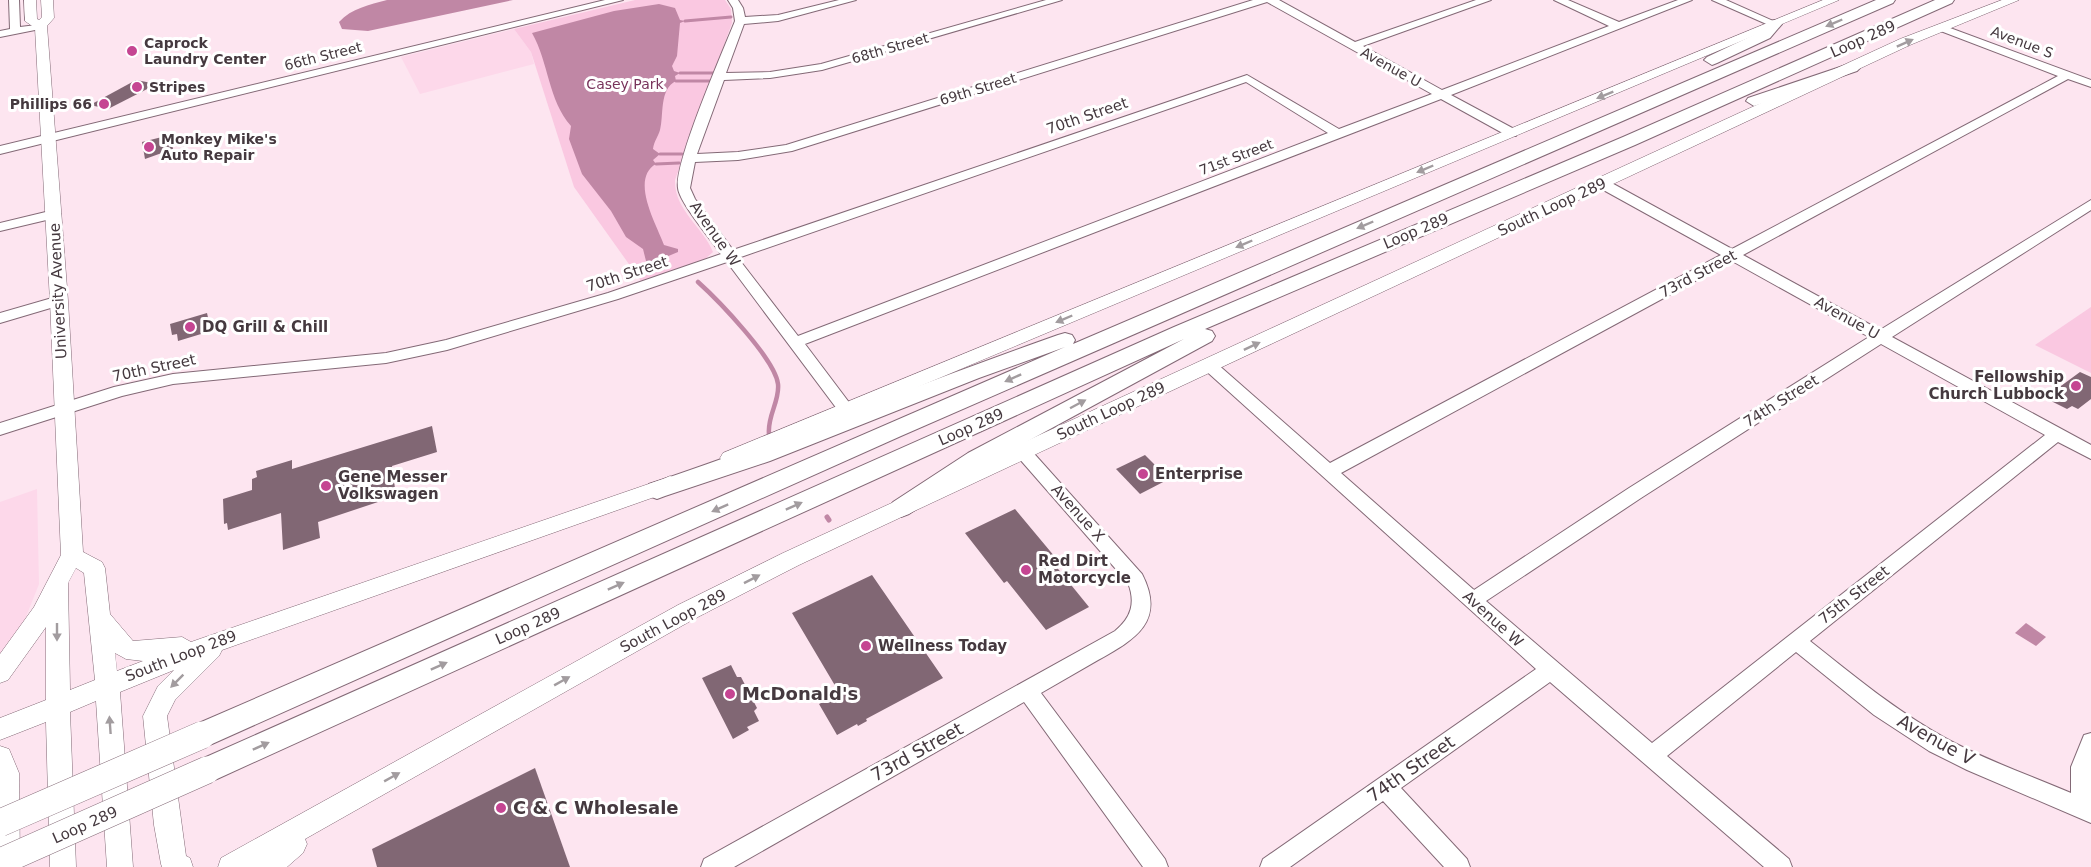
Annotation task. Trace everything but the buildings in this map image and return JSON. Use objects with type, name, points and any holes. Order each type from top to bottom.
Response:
[{"type":"highway","name":"Loop 289","points":[[0,823],[1201,296],[1888,0]]},
{"type":"highway","name":"Loop 289","points":[[0,862],[1251,301],[1629,141],[1947,0]]},
{"type":"highway","points":[[1430,197],[1525,148],[1765,35],[1775,24]]},
{"type":"highway","points":[[1629,141],[1852,68]]},
{"type":"highway","points":[[657,490],[762,455],[971,373],[1201,296]]},
{"type":"highway","points":[[901,508],[976,459],[1235,320],[1251,301]]},
{"type":"main road","name":"University Avenue","points":[[30,0],[31,21],[41,26]]},
{"type":"main road","name":"University Avenue","points":[[47,0],[48,18],[41,26],[54,213],[72,556]]},
{"type":"main road","name":"South Loop 289","points":[[0,729],[107,684],[220,641],[657,490],[846,409],[1833,0]]},
{"type":"main road","name":"South Loop 289","points":[[260,861],[352,798],[686,612],[901,508],[1852,68],[1942,28],[2013,0]]},
{"type":"main road","points":[[0,673],[43,613],[72,556],[94,568],[107,684],[120,867]]},
{"type":"main road","points":[[57,582],[63,867]]},
{"type":"main road","points":[[101,620],[126,649],[139,652],[220,641]]},
{"type":"main road","points":[[180,867],[174,864],[167,825],[155,716],[166,693],[220,641]]},
{"type":"main road","points":[[0,757],[6,773],[8,867]]},
{"type":"main road","points":[[213,867],[260,861]]},
{"type":"main road","points":[[231,867],[260,861]]},
{"type":"street","points":[[14,0],[15,31]]},
{"type":"street","name":"66th Street","points":[[0,150],[618,0]]},
{"type":"street","points":[[733,0],[738,8],[740,21],[778,18],[850,0]]},
{"type":"street","name":"68th Street","points":[[720,77],[770,75],[822,67],[1057,0]]},
{"type":"street","name":"69th Street","points":[[689,158],[738,156],[795,147],[1264,0]]},
{"type":"street","name":"Avenue U","points":[[1271,0],[1512,133]]},
{"type":"street","points":[[1353,46],[1486,0]]},
{"type":"street","points":[[1559,0],[1618,26]]},
{"type":"street","name":"71st Street","points":[[796,342],[1687,0]]},
{"type":"street","points":[[1717,0],[1775,24]]},
{"type":"street","name":"Avenue W","points":[[740,21],[689,158],[684,181],[689,199],[730,257],[846,409]]},
{"type":"street","points":[[0,34],[41,26]]},
{"type":"street","name":"Avenue S","points":[[1942,28],[2091,84]]},
{"type":"street","name":"73rd Street","points":[[1328,472],[2068,75]]},
{"type":"street","name":"70th Street","points":[[0,429],[120,391],[173,378],[351,362],[413,353],[578,308],[1247,78],[1338,134]]},
{"type":"street","name":"Avenue U","points":[[1603,184],[2091,453]]},
{"type":"street","name":"74th Street","points":[[1473,600],[1635,493],[2091,204]]},
{"type":"street","points":[[3,222],[54,213]]},
{"type":"street","points":[[0,318],[59,300]]},
{"type":"street","name":"Avenue W","points":[[1210,366],[1551,670],[1781,867]]},
{"type":"street","name":"75th Street","points":[[1651,756],[2057,434]]},
{"type":"street","name":"Avenue X","points":[[1023,452],[1131,573],[1139,586],[1143,602],[1140,616],[1131,630],[1122,637]]},
{"type":"street","name":"73rd Street","points":[[712,867],[1122,637]]},
{"type":"street","name":"Avenue V","points":[[1796,641],[1880,707],[1937,744],[2021,784],[2086,811]]},
{"type":"street","name":"74th Street","points":[[1271,867],[1551,670]]},
{"type":"street","points":[[1027,690],[1157,867]]},
{"type":"street","points":[[2086,811],[2082,767],[2091,742]]},
{"type":"street","points":[[1385,787],[1459,867]]},
{"type":"shaded area","points":[[387,0],[513,0],[368,31],[342,29],[339,22],[349,13]]},
{"type":"shaded area","points":[[659,4],[675,8],[680,20],[685,21],[680,23],[677,56],[672,66],[674,71],[680,73],[675,76],[676,81],[667,90],[665,96],[660,130],[653,149],[660,154],[653,160],[656,164],[648,171],[645,191],[664,245],[678,249],[678,252],[647,265],[643,249],[626,237],[611,211],[582,174],[569,139],[571,126],[558,105],[532,33],[614,11]]},
{"type":"shaded area","points":[[514,29],[531,52],[534,64],[420,94],[401,57]]},
{"type":"shaded area","points":[[37,489],[39,584],[22,627],[0,658],[0,502]]},
{"type":"shaded area","points":[[2026,623],[2046,637],[2036,646],[2015,633]]},
{"type":"green space","name":"Casey Park","points":[[635,0],[725,0],[731,9],[732,23],[675,180],[679,200],[713,252],[705,259],[641,281],[574,187],[531,52],[514,29]]},
{"type":"green space","points":[[2091,307],[2091,373],[2035,345]]},
{"type":"waterway","points":[[685,21],[731,17]]},
{"type":"waterway","points":[[680,73],[713,73]]},
{"type":"waterway","points":[[676,81],[710,81]]},
{"type":"waterway","points":[[660,154],[682,154]]},
{"type":"waterway","points":[[656,164],[679,163]]},
{"type":"waterway","points":[[698,282],[757,345],[775,373],[778,390],[769,434]]},
{"type":"place","name":"Caprock Laundry Center","points":[[132,51]]},
{"type":"place","name":"Stripes","points":[[137,87]]},
{"type":"place","name":"Phillips 66","points":[[104,104]]},
{"type":"place","name":"Monkey Mike's Auto Repair","points":[[149,147]]},
{"type":"place","name":"DQ Grill & Chill","points":[[190,327]]},
{"type":"place","name":"Fellowship Church Lubbock","points":[[2076,386]]},
{"type":"place","name":"Enterprise","points":[[1143,474]]},
{"type":"place","name":"Gene Messer Volkswagen","points":[[326,486]]},
{"type":"place","name":"Red Dirt Motorcycle","points":[[1026,570]]},
{"type":"place","name":"Wellness Today","points":[[866,646]]},
{"type":"place","name":"McDonald's","points":[[730,694]]},
{"type":"place","name":"C & C Wholesale","points":[[501,808]]}]
